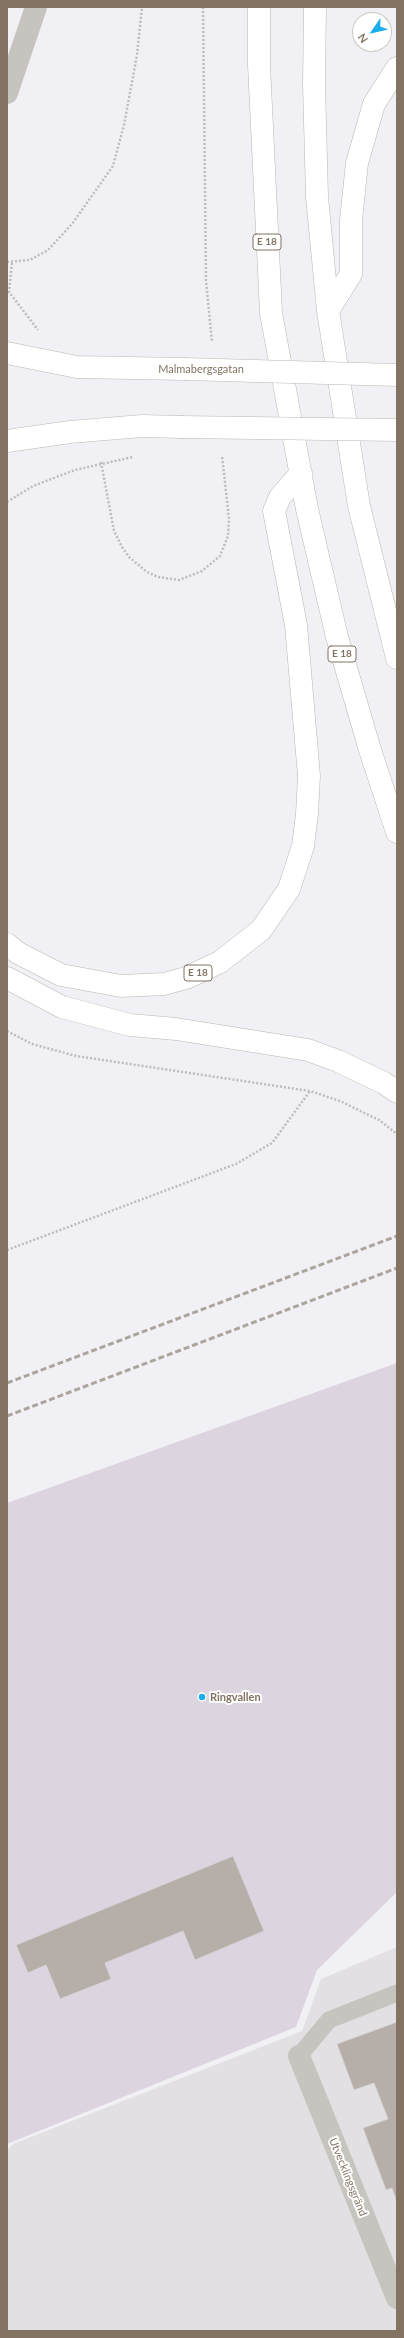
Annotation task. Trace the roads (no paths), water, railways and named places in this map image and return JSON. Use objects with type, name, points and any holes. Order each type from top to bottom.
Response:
[{"type":"main road","name":"E 18","points":[[259,7],[261,105],[271,313],[301,474],[337,638],[370,750],[397,832]]},
{"type":"main road","points":[[315,7],[314,84],[317,197],[328,311],[359,506],[397,658]]},
{"type":"main road","points":[[328,311],[351,274],[351,220],[357,163],[374,104],[397,68]]},
{"type":"main road","name":"Malmabergsgatan","points":[[7,353],[77,367],[397,375]]},
{"type":"main road","points":[[7,441],[70,432],[142,426],[397,430]]},
{"type":"main road","name":"E 18","points":[[7,944],[18,953],[61,975],[121,986],[164,984],[186,978],[220,962],[261,930],[289,889],[303,846],[307,814],[309,776],[296,625],[274,511],[280,497],[301,474]]},
{"type":"main road","points":[[7,978],[62,1007],[130,1025],[176,1029],[308,1050],[338,1060],[384,1083],[397,1092]]},
{"type":"street","points":[[7,94],[36,7]]},
{"type":"street","name":"Utvecklingsgränd","points":[[300,2056],[397,2298]]},
{"type":"lane","points":[[300,2056],[329,2020],[397,1993]]},
{"type":"railway","points":[[7,1383],[397,1236]]},
{"type":"railway","points":[[7,1416],[397,1268]]},
{"type":"place","name":"Ringvallen","points":[[202,1697]]}]
